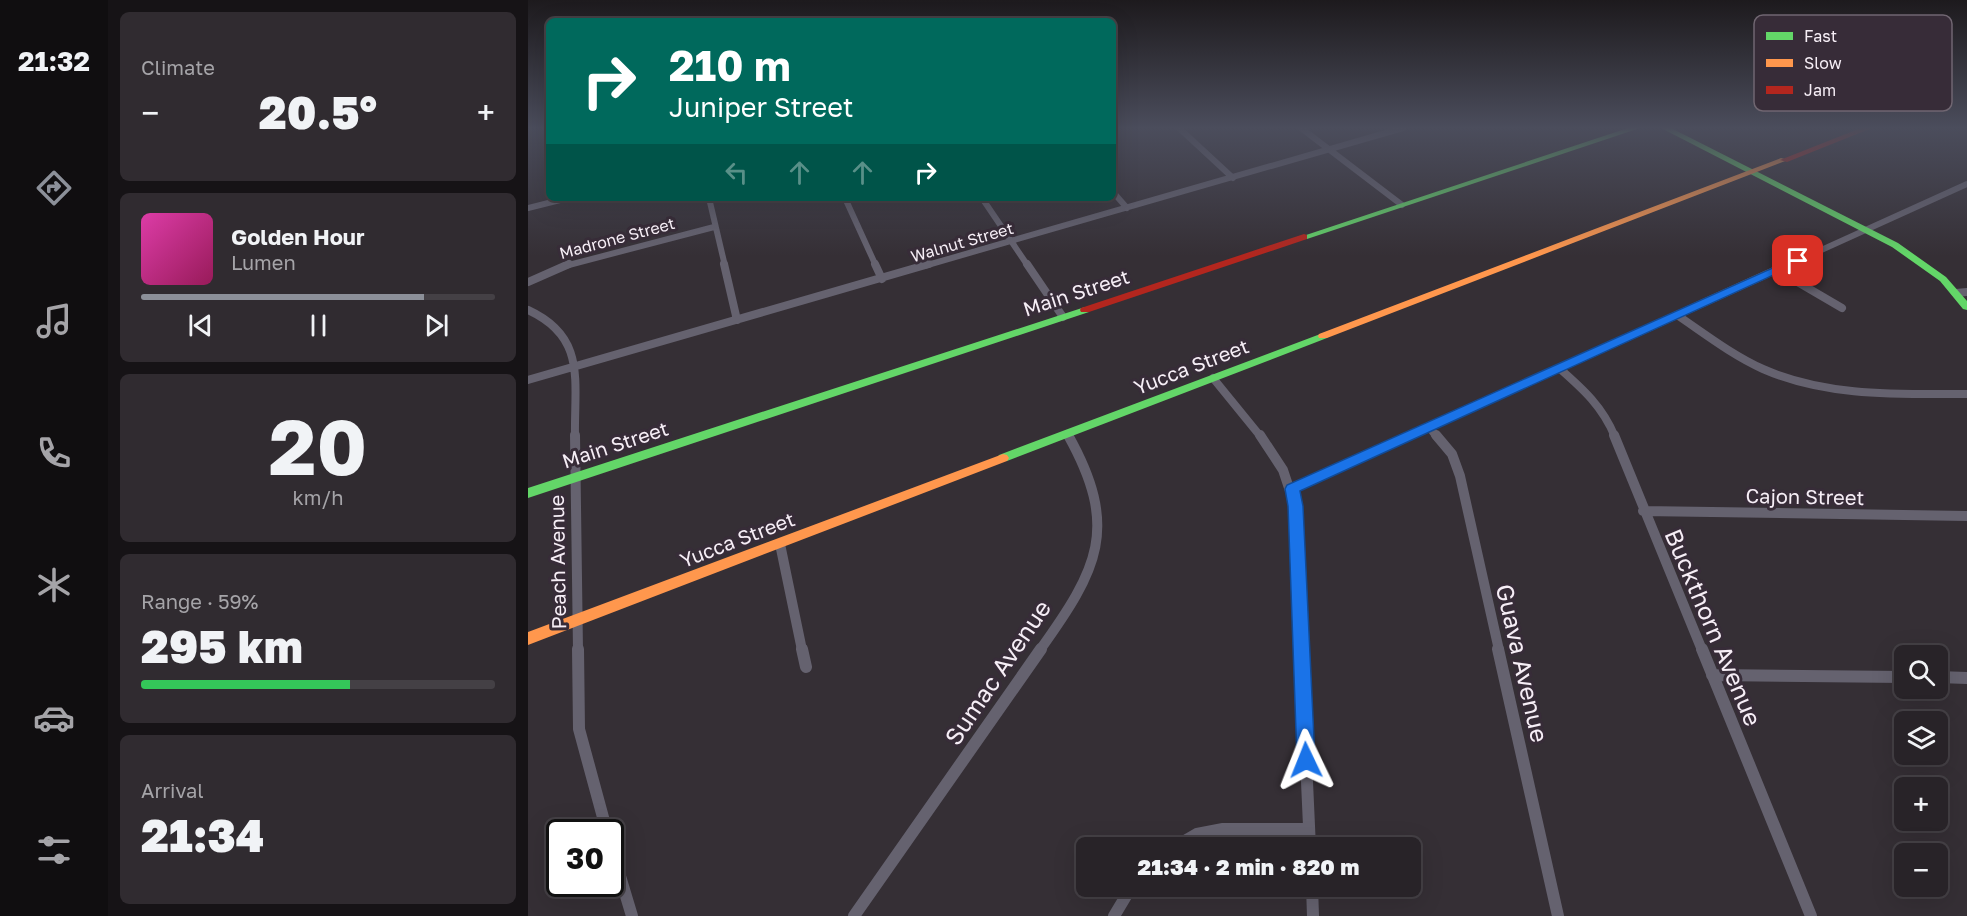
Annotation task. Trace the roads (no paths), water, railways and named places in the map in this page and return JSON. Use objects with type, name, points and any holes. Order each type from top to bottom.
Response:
[{"type":"street","points":[[1225,171],[1233,178]]},
{"type":"street","name":"Walnut Street","points":[[528,380],[1258,171]]},
{"type":"street","points":[[1357,171],[1402,205]]},
{"type":"street","name":"Main Street","points":[[528,493],[1506,171]]},
{"type":"street","name":"Yucca Street","points":[[528,639],[1756,171]]},
{"type":"street","points":[[1753,172],[1867,230],[1930,267],[1961,293],[1967,307]]},
{"type":"street","points":[[1292,489],[1967,184]]},
{"type":"street","points":[[1116,195],[1127,208]]},
{"type":"street","points":[[528,208],[556,201]]},
{"type":"street","points":[[710,201],[737,320]]},
{"type":"street","points":[[846,201],[882,279]]},
{"type":"street","points":[[984,201],[1063,317]]},
{"type":"street","name":"Madrone Street","points":[[528,282],[572,263],[714,227]]},
{"type":"street","points":[[1777,270],[1842,308]]},
{"type":"street","name":"Peach Avenue","points":[[528,310],[546,318],[560,328],[571,344],[574,367],[579,729],[603,819]]},
{"type":"street","points":[[1677,315],[1760,368],[1806,384],[1853,394],[1967,394]]},
{"type":"street","name":"Buckthorn Avenue","points":[[1559,368],[1592,397],[1608,420],[1643,512],[1811,916]]},
{"type":"street","points":[[1213,378],[1276,456],[1292,489],[1295,506],[1309,837]]},
{"type":"street","name":"Guava Avenue","points":[[1430,428],[1452,454],[1460,476],[1558,916]]},
{"type":"street","name":"Sumac Avenue","points":[[854,916],[1054,628],[1088,574],[1098,542],[1100,513],[1095,487],[1067,434]]},
{"type":"street","name":"Cajon Street","points":[[1643,512],[1967,516]]},
{"type":"street","points":[[780,544],[806,667]]},
{"type":"street","points":[[1712,675],[1894,677]]},
{"type":"street","points":[[1948,678],[1967,678]]},
{"type":"street","points":[[1192,837],[1223,828],[1309,829]]},
{"type":"street","points":[[624,889],[632,916]]},
{"type":"street","points":[[1114,916],[1125,897]]},
{"type":"street","points":[[1312,897],[1313,916]]}]
